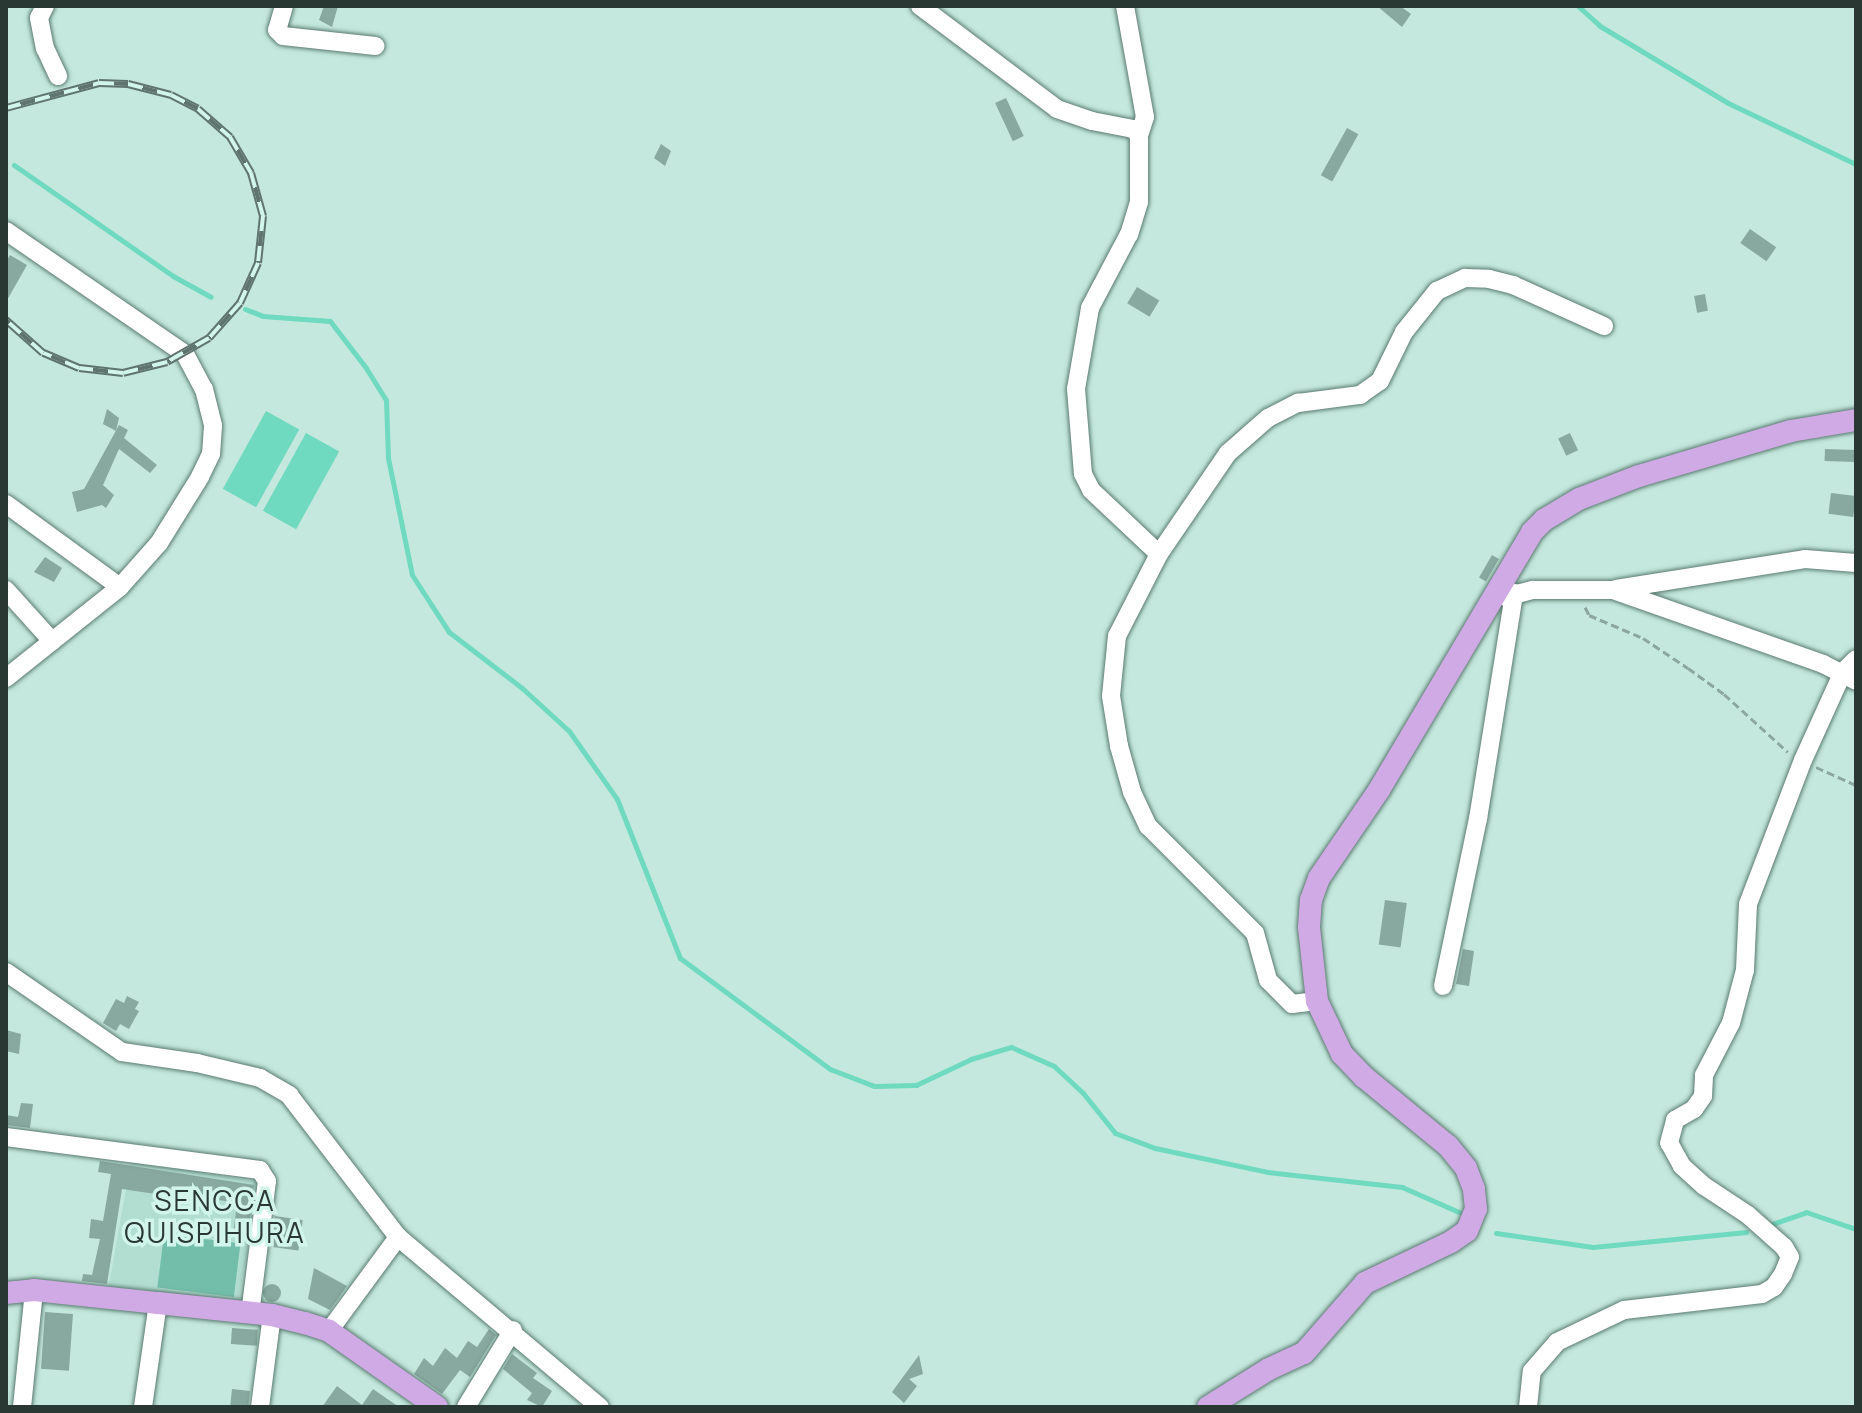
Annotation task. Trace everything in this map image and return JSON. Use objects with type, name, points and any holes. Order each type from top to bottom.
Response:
[{"type":"main road","points":[[1208,1407],[1269,1369],[1304,1353],[1365,1283],[1451,1242],[1467,1231],[1476,1209],[1474,1189],[1466,1168],[1448,1146],[1364,1077],[1342,1054],[1317,1001],[1309,927],[1311,900],[1319,878],[1379,790],[1493,603],[1532,532],[1544,520],[1579,499],[1639,476],[1791,431],[1856,420]]},
{"type":"main road","points":[[6,1293],[34,1290],[261,1314],[329,1331],[437,1407]]},
{"type":"street","points":[[45,6],[39,18],[45,48],[58,76]]},
{"type":"street","points":[[284,6],[277,30],[283,36],[375,46]]},
{"type":"street","points":[[920,6],[1057,109],[1092,121],[1133,129],[1139,135]]},
{"type":"street","points":[[1125,6],[1145,117],[1139,135],[1139,202],[1129,234],[1090,308],[1076,389],[1077,427],[1083,474],[1091,490],[1159,554]]},
{"type":"street","points":[[6,231],[185,354],[204,389],[213,426],[211,454],[159,543],[120,587],[6,678]]},
{"type":"street","points":[[1317,1001],[1292,1004],[1268,980],[1255,933],[1148,826],[1132,792],[1119,746],[1111,696],[1117,636],[1159,554],[1228,453],[1268,418],[1298,403],[1360,395],[1380,381],[1404,332],[1437,291],[1465,278],[1489,279],[1513,285],[1604,326]]},
{"type":"street","points":[[6,504],[120,587]]},
{"type":"street","points":[[1493,603],[1514,593],[1613,590],[1805,559],[1856,563]]},
{"type":"street","points":[[6,590],[52,641]]},
{"type":"street","points":[[1528,1407],[1532,1371],[1557,1342],[1624,1310],[1762,1294],[1774,1287],[1783,1274],[1790,1257],[1784,1247],[1748,1215],[1704,1186],[1682,1166],[1669,1143],[1675,1120],[1694,1109],[1703,1096],[1704,1075],[1712,1054],[1731,1023],[1745,970],[1748,904],[1803,760],[1852,671],[1613,590]]},
{"type":"street","points":[[1443,986],[1478,819],[1514,593]]},
{"type":"street","points":[[6,972],[122,1052],[197,1063],[260,1078],[289,1095],[398,1237],[513,1330],[600,1407]]},
{"type":"street","points":[[6,1137],[260,1170],[267,1181],[260,1407]]},
{"type":"street","points":[[329,1331],[398,1237]]},
{"type":"street","points":[[22,1407],[34,1290]]},
{"type":"street","points":[[143,1407],[158,1303]]},
{"type":"street","points":[[466,1407],[513,1330]]},
{"type":"path","points":[[1577,589],[1589,615],[1654,645],[1724,694],[1787,752],[1856,785]]},
{"type":"shaded area","points":[[266,411],[299,429],[256,507],[223,489]]},
{"type":"shaded area","points":[[306,433],[339,451],[296,529],[263,511]]},
{"type":"shaded area","points":[[131,1160],[259,1183],[235,1320],[107,1298]]},
{"type":"shaded area","points":[[164,1234],[240,1243],[234,1297],[157,1288]]},
{"type":"building","points":[[324,6],[338,6],[332,27],[319,20]]},
{"type":"building","points":[[1377,6],[1400,6],[1411,14],[1402,27]]},
{"type":"building","points":[[1006,98],[1024,136],[1013,141],[995,103]]},
{"type":"building","points":[[1347,128],[1358,134],[1332,182],[1321,175]]},
{"type":"building","points":[[661,144],[671,151],[665,166],[654,158]]},
{"type":"building","points":[[1750,229],[1776,247],[1766,261],[1740,243]]},
{"type":"building","points":[[10,255],[27,265],[6,302],[6,262]]},
{"type":"building","points":[[1137,287],[1159,300],[1150,317],[1127,303]]},
{"type":"building","points":[[1705,294],[1708,311],[1697,313],[1694,296]]},
{"type":"building","points":[[107,409],[119,418],[116,431],[103,424]]},
{"type":"building","points":[[119,425],[128,430],[124,438],[157,465],[150,473],[119,449],[103,485],[114,495],[106,508],[102,505],[77,512],[72,492],[84,489]]},
{"type":"building","points":[[1570,433],[1578,450],[1566,456],[1558,438]]},
{"type":"building","points":[[1825,449],[1856,450],[1856,462],[1825,461]]},
{"type":"building","points":[[1831,493],[1856,496],[1853,517],[1828,514]]},
{"type":"building","points":[[1492,555],[1499,559],[1486,582],[1479,578]]},
{"type":"building","points":[[45,557],[62,568],[54,582],[34,572]]},
{"type":"building","points":[[1385,900],[1407,903],[1401,948],[1379,945]]},
{"type":"building","points":[[1463,949],[1474,951],[1469,986],[1456,984]]},
{"type":"building","points":[[127,996],[139,1002],[135,1009],[139,1011],[129,1029],[120,1024],[116,1031],[103,1023],[116,999],[124,1003]]},
{"type":"building","points":[[6,1030],[21,1034],[19,1054],[6,1051]]},
{"type":"building","points":[[21,1103],[33,1104],[30,1128],[6,1125],[6,1115],[18,1117]]},
{"type":"building","points":[[100,1161],[254,1185],[248,1237],[233,1235],[237,1203],[195,1196],[197,1190],[171,1187],[169,1196],[122,1189],[107,1284],[82,1281],[83,1274],[92,1275],[100,1239],[89,1238],[91,1219],[103,1221],[111,1174],[98,1172]]},
{"type":"building","points":[[275,1216],[303,1220],[298,1251],[271,1247]]},
{"type":"building","points":[[314,1268],[347,1286],[330,1310],[308,1299]]},
{"type":"building","points":[[272,1284],[281,1293],[272,1302],[263,1293]]},
{"type":"building","points":[[45,1312],[73,1314],[69,1371],[41,1369]]},
{"type":"building","points":[[232,1328],[258,1330],[257,1346],[231,1344]]},
{"type":"building","points":[[489,1329],[496,1335],[470,1377],[460,1370],[442,1394],[414,1374],[424,1358],[433,1366],[445,1348],[457,1358],[468,1341],[477,1347]]},
{"type":"building","points":[[512,1354],[537,1373],[533,1378],[552,1391],[542,1407],[527,1400],[532,1393],[503,1369]]},
{"type":"building","points":[[919,1355],[923,1374],[909,1379],[917,1386],[904,1403],[892,1392]]},
{"type":"building","points":[[337,1386],[362,1405],[373,1389],[399,1407],[322,1407]]},
{"type":"building","points":[[232,1389],[250,1391],[248,1407],[230,1407]]},
{"type":"waterway","points":[[1578,6],[1600,26],[1728,103],[1856,164]]},
{"type":"waterway","points":[[14,165],[173,276],[211,297]]},
{"type":"waterway","points":[[245,309],[263,316],[330,321],[366,368],[386,400],[388,458],[412,575],[449,632],[522,688],[569,731],[617,799],[680,958],[830,1069],[874,1086],[916,1085],[971,1059],[1011,1047],[1054,1066],[1083,1093],[1115,1133],[1155,1148],[1268,1172],[1402,1187],[1459,1212]]},
{"type":"waterway","points":[[1772,1224],[1806,1212],[1856,1229]]},
{"type":"waterway","points":[[1496,1233],[1593,1247],[1746,1232]]},
{"type":"railway","points":[[6,108],[99,83],[128,84],[171,95],[198,109],[230,137],[251,173],[263,216],[258,263],[240,303],[209,338],[167,362],[123,373],[79,368],[43,353],[6,320]]},
{"type":"district","name":"SENCCA QUISPIHURA","points":[[215,1216]]}]
